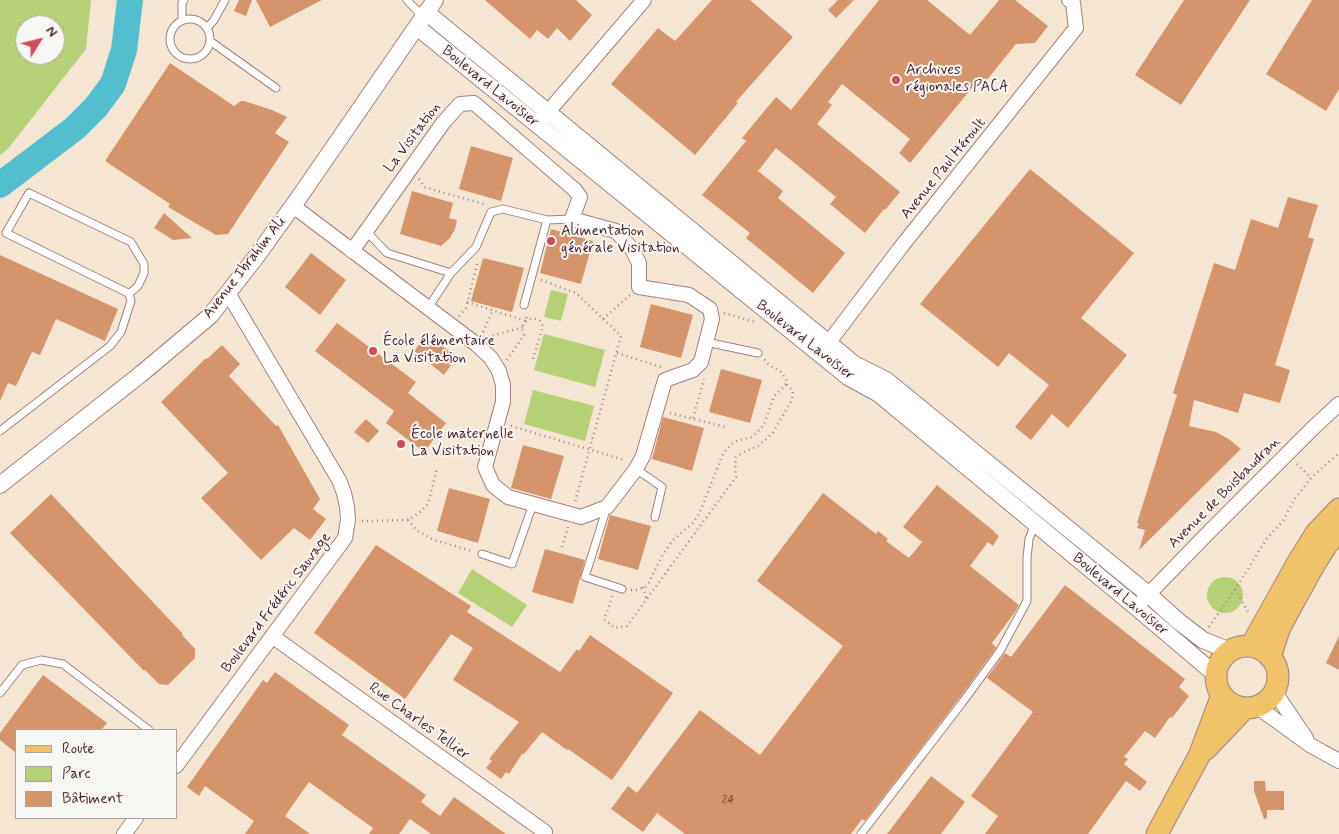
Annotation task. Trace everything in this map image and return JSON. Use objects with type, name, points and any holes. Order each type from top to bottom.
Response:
[{"type":"main road","points":[[1251,646],[1298,562],[1316,534],[1339,508]]},
{"type":"main road","points":[[1270,657],[1280,627],[1313,566],[1328,543],[1339,532]]},
{"type":"main road","points":[[1199,756],[1250,707],[1267,701],[1274,691],[1278,680],[1276,668],[1270,657],[1262,650],[1251,646],[1240,646],[1230,651],[1220,662],[1216,675],[1222,696],[1232,704],[1250,707]]},
{"type":"main road","points":[[1157,834],[1199,756],[1222,696]]},
{"type":"street","points":[[542,118],[644,0]]},
{"type":"street","name":"Avenue Paul Héroult","points":[[824,348],[901,247],[1076,28],[1072,3],[1069,0]]},
{"type":"street","name":"Boulevard Lavoisier","points":[[425,14],[542,118],[765,310],[824,348],[886,380],[1148,594],[1178,621],[1201,638],[1230,651]]},
{"type":"street","name":"Avenue Ibrahim Ali","points":[[0,485],[141,374],[210,316],[293,206],[425,14]]},
{"type":"street","name":"La Visitation","points":[[352,251],[443,123],[460,104],[474,103],[575,190],[580,196],[572,219]]},
{"type":"street","name":"Boulevard Lavoisier","points":[[542,118],[824,348],[848,377],[879,394],[1216,675]]},
{"type":"street","points":[[293,206],[476,344],[491,358],[499,371],[503,385],[503,402],[485,467],[493,485],[508,497],[581,517],[607,507],[637,467],[643,456],[665,380],[693,370],[701,362],[712,319],[710,309],[689,295],[639,286],[639,263],[632,249],[616,232],[572,219]]},
{"type":"street","name":"Boulevard Frédéric Sauvage","points":[[179,758],[345,538],[348,520],[348,507],[339,480],[228,293]]},
{"type":"street","name":"Avenue de Boisbaudran","points":[[1136,608],[1206,535],[1314,427],[1339,405]]},
{"type":"street","name":"Rue Charles Tellier","points":[[272,636],[546,833]]},
{"type":"street","points":[[1274,691],[1310,745]]},
{"type":"street","points":[[1250,707],[1339,761]]},
{"type":"street","points":[[124,834],[135,819]]},
{"type":"lane","points":[[182,20],[182,3],[184,0]]},
{"type":"lane","points":[[207,28],[214,20],[225,0]]},
{"type":"lane","points":[[407,0],[425,14]]},
{"type":"lane","points":[[182,20],[198,20],[207,28],[210,34],[210,41],[204,54],[191,59],[178,55],[173,50],[170,44],[172,30],[182,20]]},
{"type":"lane","points":[[210,41],[276,88]]},
{"type":"lane","points":[[0,431],[110,346],[121,332],[131,301],[129,294],[3,233],[29,193],[131,242],[144,264],[144,273],[138,286],[129,294]]},
{"type":"lane","points":[[428,308],[451,273],[476,247],[491,212],[502,210],[548,220],[572,219]]},
{"type":"lane","points":[[524,305],[548,220]]},
{"type":"lane","points":[[366,231],[387,253],[451,273]]},
{"type":"lane","points":[[706,342],[758,353]]},
{"type":"lane","points":[[637,467],[662,487],[655,517]]},
{"type":"lane","points":[[482,554],[512,564],[533,504]]},
{"type":"lane","points":[[607,507],[585,578],[618,588]]},
{"type":"lane","points":[[861,834],[962,704],[1000,651],[1027,601],[1029,539],[1036,524]]},
{"type":"lane","points":[[0,693],[22,665],[41,660],[63,664],[148,729]]},
{"type":"path","points":[[411,167],[424,187],[486,204],[491,212]]},
{"type":"path","points":[[452,326],[466,308],[468,302],[478,262],[476,247]]},
{"type":"path","points":[[532,277],[576,294],[621,336],[562,547]]},
{"type":"path","points":[[603,319],[639,286]]},
{"type":"path","points":[[468,302],[526,321],[530,319],[540,321],[542,326],[532,362]]},
{"type":"path","points":[[710,309],[756,322],[765,310]]},
{"type":"path","points":[[493,310],[480,339],[523,327]]},
{"type":"path","points":[[499,371],[524,335],[523,327],[526,321]]},
{"type":"path","points":[[617,353],[684,374]]},
{"type":"path","points":[[758,353],[770,366],[781,372],[787,381],[786,384],[793,392],[792,400],[772,434],[758,446],[736,457],[736,478],[627,626],[615,628],[604,619],[618,588],[637,590],[646,586],[663,554],[673,540],[693,523],[700,512],[722,456],[730,445],[752,437],[764,425],[774,396],[786,384]]},
{"type":"path","points":[[693,418],[704,379],[701,362]]},
{"type":"path","points":[[657,409],[725,427]]},
{"type":"path","points":[[505,424],[590,450],[637,467]]},
{"type":"path","points":[[1201,638],[1240,582],[1267,538],[1282,521],[1310,478],[1339,453]]},
{"type":"path","points":[[1288,454],[1310,478]]},
{"type":"path","points":[[348,520],[408,520],[428,504],[437,469]]},
{"type":"path","points":[[408,520],[416,530],[434,540],[482,554]]},
{"type":"path","points":[[643,587],[646,599]]},
{"type":"green space","points":[[0,0],[91,0],[86,49],[7,150],[0,155]]},
{"type":"green space","points":[[551,290],[568,294],[561,321],[544,317]]},
{"type":"green space","points":[[544,334],[605,350],[595,387],[534,370]]},
{"type":"green space","points":[[533,390],[594,406],[585,441],[524,424]]},
{"type":"green space","points":[[472,569],[527,605],[512,627],[458,593]]},
{"type":"green space","points":[[1225,577],[1237,583],[1243,595],[1237,607],[1225,613],[1213,607],[1207,595],[1213,583]]},
{"type":"building","points":[[239,0],[252,0],[246,16],[234,11]]},
{"type":"building","points":[[256,0],[322,0],[270,27]]},
{"type":"building","points":[[485,0],[576,0],[592,15],[570,41],[557,28],[548,39],[537,30],[530,39]]},
{"type":"building","points":[[712,0],[750,0],[793,37],[736,102],[738,103],[695,155],[611,84],[658,28],[675,41]]},
{"type":"building","points":[[838,0],[854,0],[836,18],[828,10]]},
{"type":"building","points":[[879,0],[927,0],[970,35],[999,0],[1015,0],[1048,26],[1035,43],[1016,44],[986,81],[981,77],[910,163],[899,153],[910,139],[842,84],[828,102],[832,105],[817,124],[900,192],[865,233],[830,204],[836,197],[776,148],[758,171],[783,191],[778,198],[845,253],[813,293],[746,238],[750,233],[702,195],[746,141],[742,138],[776,97],[791,110]]},
{"type":"building","points":[[1184,0],[1250,0],[1181,105],[1135,75]]},
{"type":"building","points":[[1312,0],[1339,0],[1339,89],[1326,111],[1266,74]]},
{"type":"building","points":[[170,63],[234,106],[244,101],[287,117],[275,133],[289,142],[228,234],[216,235],[168,207],[170,204],[105,161]]},
{"type":"building","points":[[471,146],[513,158],[501,201],[459,189]]},
{"type":"building","points":[[1030,169],[1134,253],[1081,318],[1127,355],[1068,428],[1052,414],[1031,440],[1015,427],[1049,385],[1009,353],[998,367],[920,304]]},
{"type":"building","points":[[412,191],[453,203],[449,218],[457,220],[455,229],[450,238],[441,246],[400,234]]},
{"type":"building","points":[[1288,197],[1318,205],[1308,237],[1314,239],[1275,365],[1290,370],[1280,403],[1244,393],[1238,413],[1194,400],[1189,426],[1216,432],[1241,449],[1139,550],[1145,530],[1137,528],[1139,523],[1137,523],[1177,395],[1173,393],[1214,263],[1235,270],[1251,219],[1278,228]]},
{"type":"building","points":[[164,213],[192,238],[173,240],[154,228]]},
{"type":"building","points":[[551,229],[593,241],[581,284],[540,273]]},
{"type":"building","points":[[311,253],[346,280],[320,315],[285,287]]},
{"type":"building","points":[[0,255],[118,309],[105,341],[56,319],[40,355],[32,352],[16,386],[8,383],[0,401]]},
{"type":"building","points":[[483,258],[524,268],[512,312],[471,301]]},
{"type":"building","points":[[651,304],[693,315],[681,358],[640,347]]},
{"type":"building","points":[[337,323],[416,382],[408,393],[446,423],[424,452],[386,423],[394,411],[315,351]]},
{"type":"building","points":[[427,335],[457,357],[444,375],[414,351]]},
{"type":"building","points":[[222,345],[240,364],[229,376],[276,426],[278,425],[320,499],[313,509],[326,519],[310,540],[294,528],[261,560],[201,498],[228,473],[161,402]]},
{"type":"building","points":[[721,369],[762,380],[750,423],[709,412]]},
{"type":"building","points":[[663,417],[704,428],[692,471],[652,459]]},
{"type":"building","points":[[366,419],[379,431],[368,443],[354,432]]},
{"type":"building","points":[[523,445],[564,456],[551,499],[511,488]]},
{"type":"building","points":[[937,485],[999,536],[993,546],[988,542],[970,566],[1019,605],[992,643],[996,648],[865,821],[862,819],[851,834],[685,834],[657,813],[643,832],[611,809],[628,786],[637,793],[700,710],[760,755],[843,646],[757,581],[823,493],[876,534],[878,531],[888,539],[886,541],[909,558],[922,542],[903,527]]},
{"type":"building","points":[[449,488],[490,499],[478,543],[437,531]]},
{"type":"building","points":[[51,494],[195,649],[195,658],[168,685],[159,684],[144,671],[10,533]]},
{"type":"building","points":[[610,515],[651,526],[638,570],[598,559]]},
{"type":"building","points":[[376,545],[471,606],[467,612],[560,672],[577,649],[579,651],[590,635],[673,693],[612,780],[542,732],[522,754],[509,774],[506,772],[501,779],[486,768],[492,761],[489,759],[519,722],[453,680],[473,648],[451,634],[405,699],[314,633]]},
{"type":"building","points":[[545,549],[585,560],[573,604],[532,592]]},
{"type":"building","points":[[1065,585],[1185,679],[1179,687],[1189,696],[1172,718],[1170,717],[1155,738],[1145,731],[1124,757],[1128,759],[1124,764],[1147,782],[1140,791],[1126,781],[1088,834],[985,834],[998,816],[971,796],[1033,712],[987,678],[1005,653],[1011,657]]},
{"type":"building","points":[[1339,636],[1339,670],[1326,663]]},
{"type":"building","points":[[275,672],[349,725],[342,735],[426,795],[421,802],[440,816],[454,797],[506,834],[431,834],[410,819],[399,834],[369,834],[373,828],[309,782],[285,816],[310,834],[245,834],[254,821],[205,786],[199,796],[187,787],[263,680],[267,683]]},
{"type":"building","points":[[43,675],[107,723],[102,729],[15,729],[15,752],[0,740],[0,733]]},
{"type":"building","points":[[931,776],[965,802],[941,834],[887,834]]},
{"type":"building","points":[[1254,781],[1265,781],[1266,791],[1284,791],[1284,810],[1267,810],[1267,818],[1264,819],[1254,791]]},
{"type":"waterway","points":[[0,185],[75,128],[96,107],[113,84],[124,50],[130,0]]},
{"type":"place","name":"Archives régionales PACA","points":[[896,80]]},
{"type":"place","name":"Alimentation générale Visitation","points":[[551,241]]},
{"type":"place","name":"École élémentaire La Visitation","points":[[373,351]]},
{"type":"place","name":"École maternelle La Visitation","points":[[401,444]]}]
